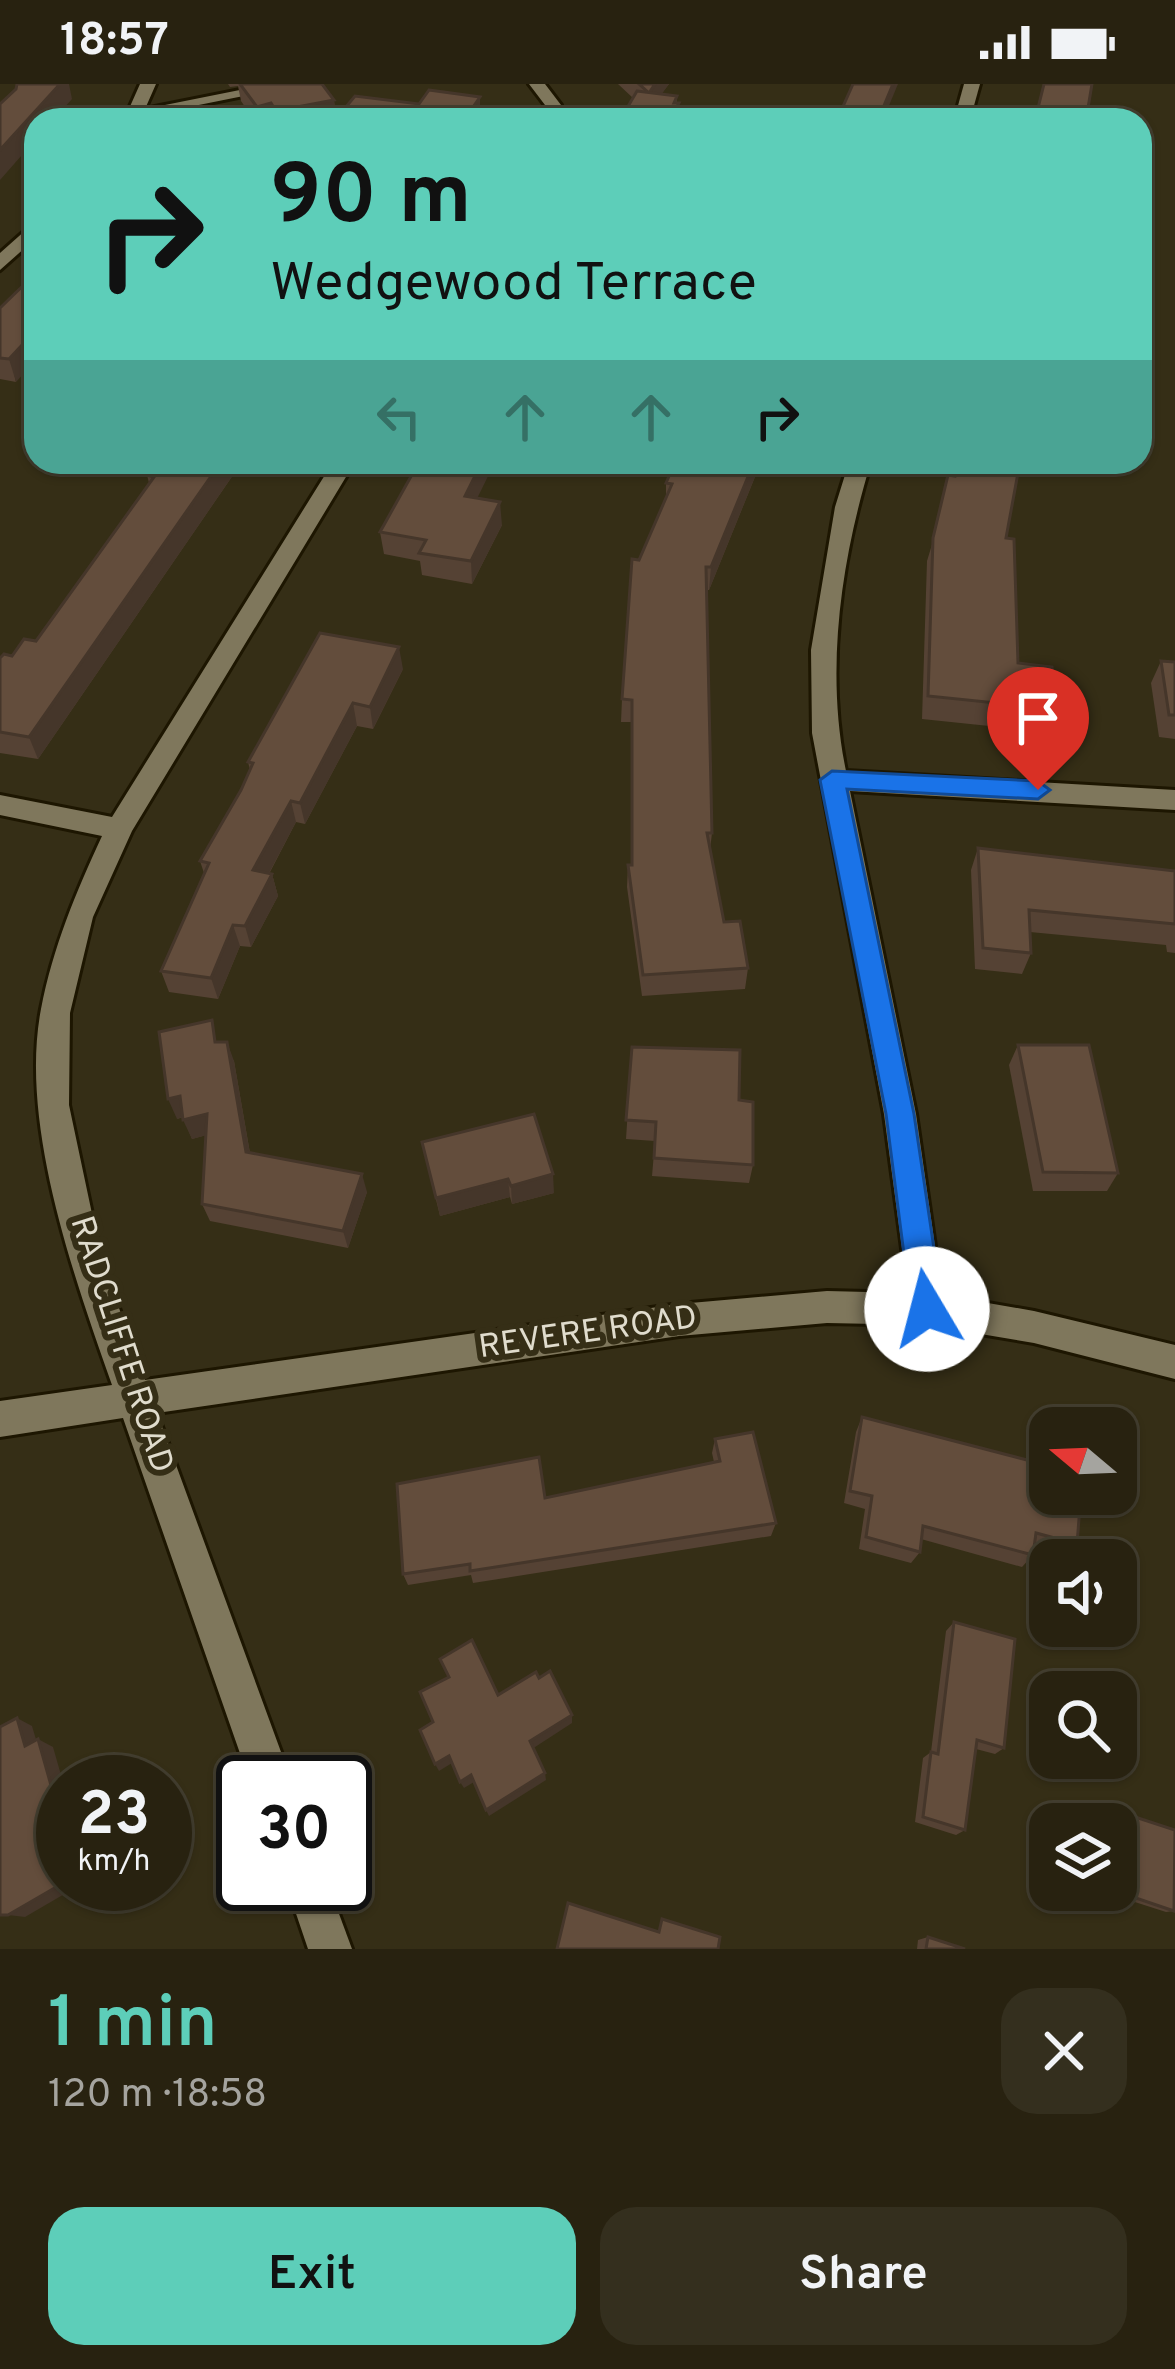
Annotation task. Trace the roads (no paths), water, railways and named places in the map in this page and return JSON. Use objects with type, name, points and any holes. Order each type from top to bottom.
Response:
[{"type":"street","points":[[181,108],[295,84]]},
{"type":"street","points":[[0,264],[24,239]]},
{"type":"street","name":"RADCLIFFE ROAD","points":[[261,1755],[85,1261],[53,1105],[56,1012],[79,917],[119,829],[337,474]]},
{"type":"street","points":[[857,474],[823,650],[825,733],[900,1114],[927,1309]]},
{"type":"street","points":[[832,780],[1175,800]]},
{"type":"street","points":[[0,805],[119,829]]},
{"type":"street","name":"REVERE ROAD","points":[[0,1419],[679,1320],[827,1307],[927,1309],[1034,1327],[1175,1362]]},
{"type":"street","points":[[317,1911],[330,1949]]}]
